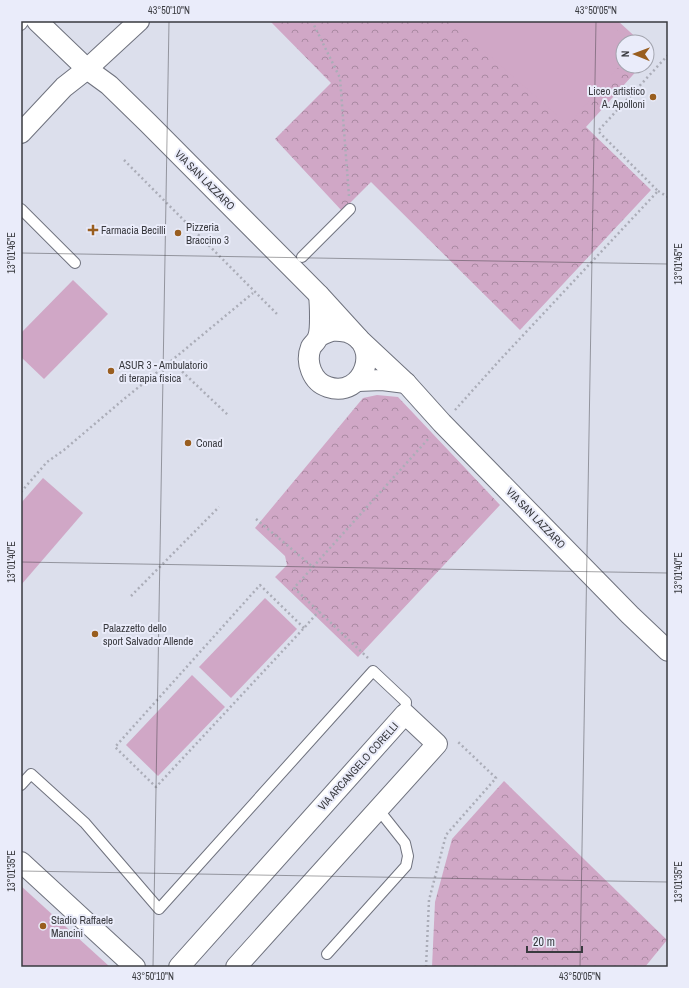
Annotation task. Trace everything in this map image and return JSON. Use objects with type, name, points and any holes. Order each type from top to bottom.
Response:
[{"type":"street","name":"VIA SAN LAZZARO","points":[[37,21],[87,69],[109,85],[319,295],[360,340],[406,383],[448,417],[619,604],[668,651]]},
{"type":"street","points":[[21,133],[64,88],[139,21]]},
{"type":"street","points":[[60,43],[64,61],[64,88]]},
{"type":"street","points":[[64,88],[109,85]]},
{"type":"street","points":[[319,295],[320,312],[318,338],[312,346],[309,355],[309,362],[311,372],[320,383],[329,388],[340,389],[350,386],[358,381],[382,380],[406,383]]},
{"type":"street","name":"VIA SAN LAZZARO","points":[[318,338],[331,331],[341,330],[352,334],[360,340],[366,352],[367,362],[364,373],[358,381]]},
{"type":"street","name":"VIA ARCANGELO CORELLI","points":[[178,967],[405,714],[436,744]]},
{"type":"street","points":[[236,967],[436,744]]},
{"type":"street","points":[[21,862],[135,967]]},
{"type":"lane","points":[[21,25],[24,21]]},
{"type":"lane","points":[[21,209],[75,263]]},
{"type":"lane","points":[[302,257],[350,209]]},
{"type":"lane","points":[[21,785],[31,774],[85,823],[159,910],[373,671],[406,702],[405,714]]},
{"type":"lane","points":[[327,954],[406,866],[408,856],[405,843],[378,809]]},
{"type":"path","points":[[312,21],[340,78],[350,209]]},
{"type":"path","points":[[668,55],[598,131],[658,192],[668,197]]},
{"type":"path","points":[[124,160],[278,315]]},
{"type":"path","points":[[373,671],[372,661],[294,588],[499,361],[658,192]]},
{"type":"path","points":[[21,492],[48,462],[253,293]]},
{"type":"path","points":[[171,361],[228,415]]},
{"type":"path","points":[[131,596],[219,507]]},
{"type":"path","points":[[256,519],[313,567]]},
{"type":"path","points":[[304,628],[260,585],[115,747],[156,787],[304,628],[319,611]]},
{"type":"path","points":[[426,967],[430,900],[446,835],[496,778],[454,739],[436,744]]},
{"type":"green space","points":[[270,21],[618,21],[632,34],[615,34],[615,74],[634,74],[586,127],[651,190],[520,330],[371,182],[342,211],[275,139],[331,83]]},
{"type":"green space","points":[[459,21],[607,21],[622,34],[615,34],[615,71],[568,125],[455,25]]},
{"type":"green space","points":[[73,280],[108,314],[44,379],[21,357],[21,333]]},
{"type":"green space","points":[[377,395],[398,397],[500,505],[358,657],[275,577],[287,565],[285,556],[255,528],[363,398]]},
{"type":"green space","points":[[43,478],[83,513],[21,585],[21,503]]},
{"type":"green space","points":[[265,598],[297,629],[231,698],[199,667]]},
{"type":"green space","points":[[192,675],[225,707],[158,776],[126,745]]},
{"type":"green space","points":[[504,781],[667,940],[645,967],[432,967],[435,902],[452,839]]},
{"type":"green space","name":"Stadio Raffaele Mancini","points":[[21,886],[110,967],[21,967]]},
{"type":"place","name":"Liceo artistico A. Apolloni","points":[[653,97]]},
{"type":"place","name":"Farmacia Becilli","points":[[93,230]]},
{"type":"place","name":"Pizzeria Braccino 3","points":[[178,233]]},
{"type":"place","name":"ASUR 3 - Ambulatorio di terapia fisica","points":[[111,371]]},
{"type":"place","name":"Conad","points":[[188,443]]},
{"type":"place","name":"Palazzetto dello sport Salvador Allende","points":[[95,634]]},
{"type":"place","name":"Stadio Raffaele Mancini","points":[[43,926]]}]
